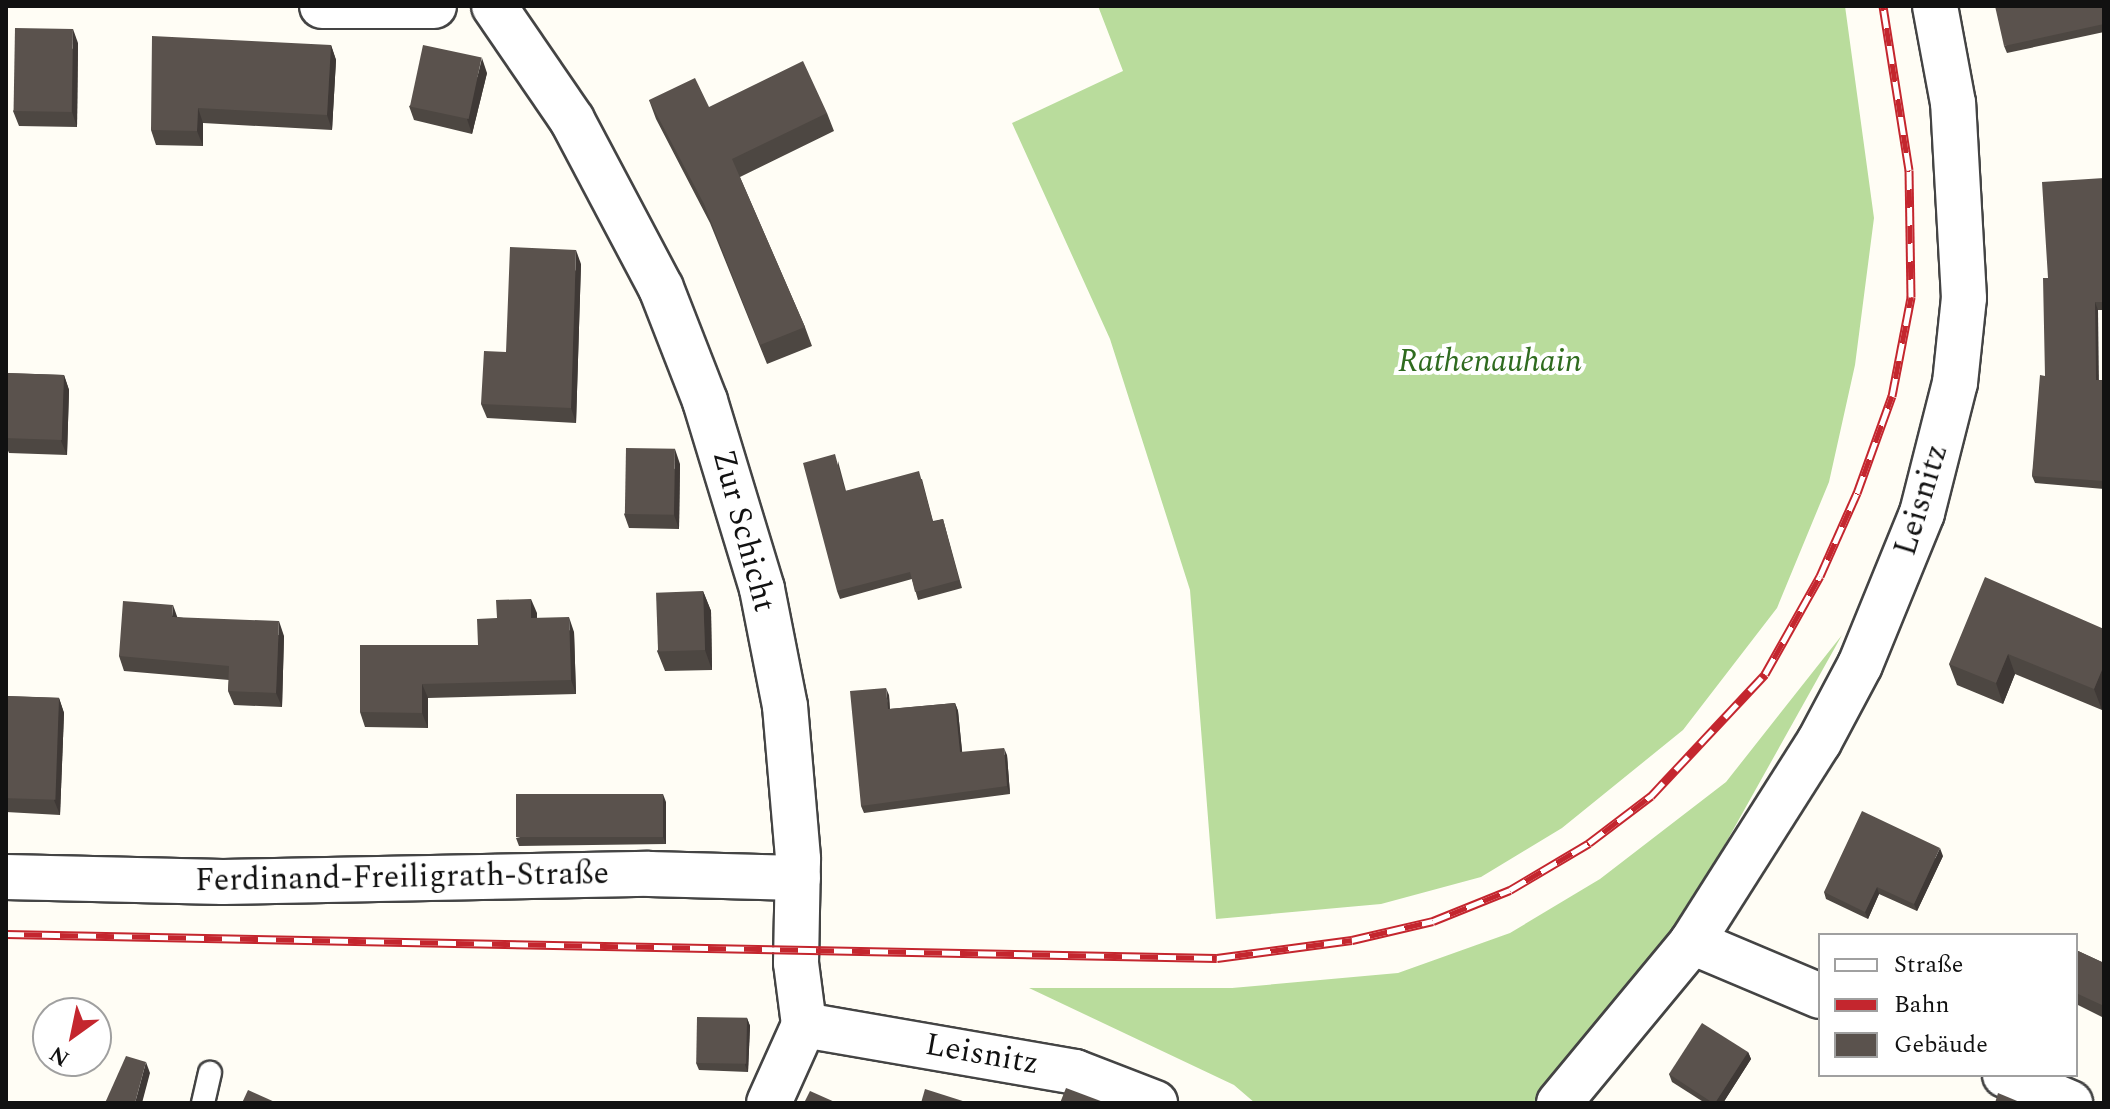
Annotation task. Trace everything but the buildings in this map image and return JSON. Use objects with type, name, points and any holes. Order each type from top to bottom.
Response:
[{"type":"street","points":[[322,6],[434,6]]},
{"type":"street","name":"Zur Schicht","points":[[494,6],[572,120],[661,288],[705,401],[762,589],[782,692],[798,878],[796,963],[804,1025]]},
{"type":"street","name":"Leisnitz","points":[[1559,1103],[1692,942],[1819,742],[1860,665],[1922,513],[1955,383],[1964,298],[1953,103],[1935,6]]},
{"type":"street","name":"Ferdinand-Freiligrath-Straße","points":[[6,877],[223,882],[664,874],[798,878]]},
{"type":"street","points":[[1692,942],[1818,995]]},
{"type":"street","points":[[769,1103],[804,1025]]},
{"type":"street","name":"Leisnitz","points":[[804,1025],[1075,1072],[1155,1103]]},
{"type":"street","points":[[2010,1077],[2070,1103]]},
{"type":"lane","points":[[203,1103],[210,1073]]},
{"type":"green space","name":"Rathenauhain","points":[[1098,6],[1845,6],[1874,218],[1855,365],[1829,482],[1777,608],[1683,730],[1562,828],[1481,877],[1381,904],[1216,919],[1190,590],[1110,339],[1012,123],[1123,71]]},
{"type":"green space","points":[[1842,635],[1676,932],[1537,1103],[1255,1103],[1234,1085],[1029,988],[1232,988],[1398,973],[1510,933],[1600,879],[1726,782]]},
{"type":"railway","points":[[6,934],[1217,958],[1352,940],[1433,921],[1510,890],[1589,843],[1651,796],[1765,674],[1820,576],[1857,493],[1892,396],[1911,297],[1909,170],[1883,6]]}]
